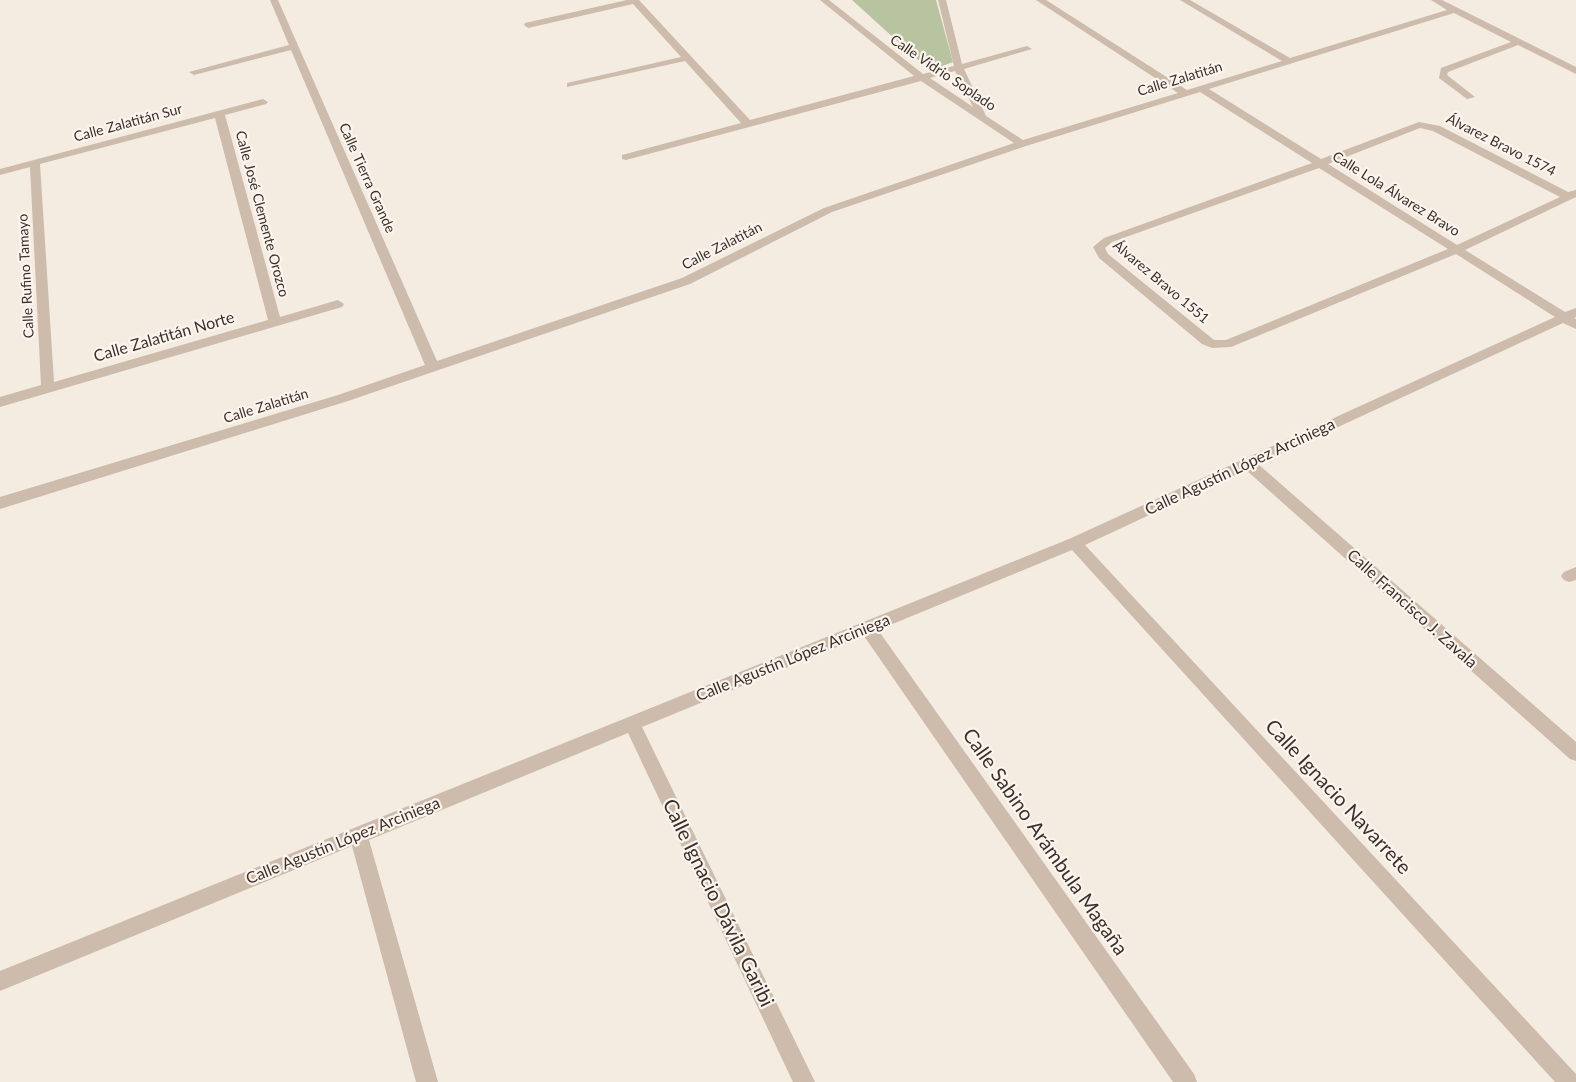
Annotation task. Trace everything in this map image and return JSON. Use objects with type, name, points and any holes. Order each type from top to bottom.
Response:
[{"type":"street","name":"Calle Tierra Grande","points":[[274,0],[434,368]]},
{"type":"street","name":"Calle Vidrio Soplado","points":[[824,0],[922,78],[983,116],[1022,144]]},
{"type":"street","points":[[942,0],[959,69],[983,116]]},
{"type":"street","points":[[1040,0],[1185,93]]},
{"type":"street","points":[[1184,0],[1290,61]]},
{"type":"street","points":[[1435,0],[1576,70]]},
{"type":"street","points":[[528,25],[634,1],[748,124]]},
{"type":"street","name":"Calle Zalatitán","points":[[0,503],[343,398],[686,281],[828,210],[1022,144],[1455,10]]},
{"type":"street","points":[[1470,97],[1442,76],[1444,70],[1519,42]]},
{"type":"street","points":[[194,72],[294,47]]},
{"type":"street","points":[[626,158],[1027,49]]},
{"type":"street","points":[[570,85],[687,58]]},
{"type":"street","name":"Calle Lola Álvarez Bravo","points":[[1200,88],[1456,249],[1572,318]]},
{"type":"street","name":"Calle Zalatitán Sur","points":[[0,172],[262,102]]},
{"type":"street","name":"Calle José Clemente Orozco","points":[[219,113],[275,322]]},
{"type":"street","name":"Álvarez Bravo 1574","points":[[1319,164],[1413,125],[1424,125],[1436,128],[1572,194]]},
{"type":"street","name":"Calle Rufino Tamayo","points":[[34,162],[48,388]]},
{"type":"street","name":"Álvarez Bravo 1551","points":[[1319,164],[1108,240],[1100,247],[1100,251],[1206,341],[1220,345],[1456,249]]},
{"type":"street","name":"Álvarez Bravo 1574","points":[[1456,249],[1572,194]]},
{"type":"street","name":"Calle Zalatitán Norte","points":[[0,402],[338,304]]},
{"type":"street","name":"Calle Agustín López Arciniega","points":[[0,981],[1074,543],[1572,318]]},
{"type":"street","name":"Calle Francisco J. Zavala","points":[[1249,464],[1576,753]]},
{"type":"street","name":"Calle Ignacio Navarrete","points":[[1074,543],[1569,1082]]},
{"type":"street","name":"Calle Sabino Arámbula Magaña","points":[[867,627],[1186,1082]]},
{"type":"street","name":"Calle Ignacio Dávila Garibi","points":[[632,724],[804,1082]]},
{"type":"street","points":[[358,835],[426,1082]]},
{"type":"green space","points":[[852,0],[936,0],[953,62],[934,69],[917,59]]}]
